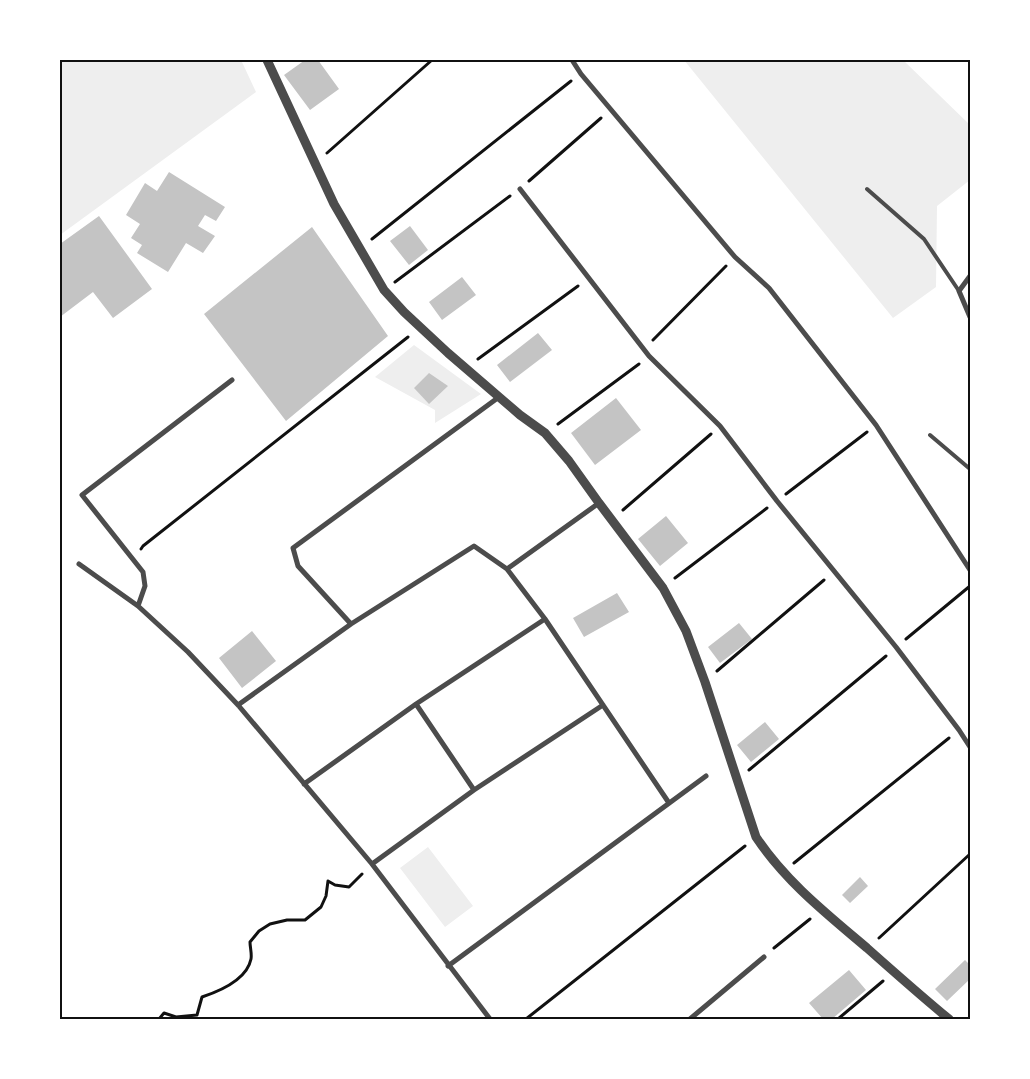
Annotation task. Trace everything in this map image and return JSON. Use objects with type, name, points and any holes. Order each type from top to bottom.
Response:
[{"type":"street","points":[[267,60],[334,204],[384,290],[404,312],[466,369],[545,433],[569,461],[598,504],[662,588],[686,631],[705,682],[756,838],[782,872],[821,910],[949,1019]]},
{"type":"street","points":[[572,60],[581,74],[735,257],[769,288],[876,425],[970,570]]},
{"type":"street","points":[[520,189],[649,356],[720,426],[777,501],[896,647],[970,747]]},
{"type":"street","points":[[970,276],[959,291],[970,317]]},
{"type":"street","points":[[138,606],[145,586],[143,572],[82,495],[232,380]]},
{"type":"street","points":[[351,624],[298,566],[293,548],[499,397]]},
{"type":"street","points":[[507,569],[598,504]]},
{"type":"street","points":[[238,705],[351,624],[474,546],[507,569],[545,619],[669,803]]},
{"type":"street","points":[[79,564],[138,606],[188,652],[238,705],[372,864],[490,1019]]},
{"type":"street","points":[[304,784],[416,704],[545,619]]},
{"type":"street","points":[[416,704],[474,790]]},
{"type":"street","points":[[372,864],[474,790],[603,705]]},
{"type":"street","points":[[448,966],[706,776]]},
{"type":"street","points":[[690,1019],[764,957]]},
{"type":"lane","points":[[867,189],[924,239],[959,291]]},
{"type":"lane","points":[[930,435],[970,469]]},
{"type":"path","points":[[315,163],[432,60]]},
{"type":"path","points":[[360,248],[581,74]]},
{"type":"path","points":[[384,290],[520,189],[612,109]]},
{"type":"path","points":[[644,349],[735,257]]},
{"type":"path","points":[[466,369],[589,277]]},
{"type":"path","points":[[136,562],[143,546],[420,327]]},
{"type":"path","points":[[545,433],[649,356]]},
{"type":"path","points":[[662,588],[876,425]]},
{"type":"path","points":[[611,520],[720,426]]},
{"type":"path","points":[[705,682],[835,570]]},
{"type":"path","points":[[736,780],[970,586]]},
{"type":"path","points":[[782,872],[959,730]]},
{"type":"path","points":[[526,1019],[741,849]]},
{"type":"path","points":[[867,949],[970,854]]},
{"type":"path","points":[[158,1019],[164,1013],[176,1017],[197,1015],[202,997],[236,981],[244,971],[251,959],[250,942],[259,932],[270,924],[287,920],[305,920],[322,907],[328,881],[335,885],[349,888],[372,864]]},
{"type":"path","points":[[764,957],[821,910]]},
{"type":"path","points":[[838,1019],[894,972]]},
{"type":"shaded area","points":[[60,60],[241,60],[256,92],[60,235]]},
{"type":"shaded area","points":[[684,60],[903,60],[970,125],[970,180],[937,206],[936,287],[893,318]]},
{"type":"shaded area","points":[[414,345],[481,394],[435,423],[435,410],[375,377]]},
{"type":"shaded area","points":[[428,847],[473,906],[445,927],[400,868]]},
{"type":"building","points":[[305,60],[318,60],[339,89],[310,110],[284,75]]},
{"type":"building","points":[[169,172],[225,207],[216,221],[205,215],[198,226],[215,236],[203,253],[186,243],[168,272],[137,253],[142,245],[131,238],[140,224],[126,215],[145,183],[157,191]]},
{"type":"building","points":[[99,216],[152,289],[113,318],[93,292],[60,317],[60,244]]},
{"type":"building","points":[[410,226],[428,250],[409,265],[390,241]]},
{"type":"building","points":[[312,227],[388,336],[286,421],[204,314]]},
{"type":"building","points":[[462,277],[476,295],[442,320],[429,302]]},
{"type":"building","points":[[538,333],[552,350],[510,382],[497,365]]},
{"type":"building","points":[[429,373],[448,386],[429,404],[414,388]]},
{"type":"building","points":[[616,398],[641,430],[595,465],[571,433]]},
{"type":"building","points":[[666,516],[688,543],[660,566],[638,539]]},
{"type":"building","points":[[617,593],[629,612],[584,637],[573,618]]},
{"type":"building","points":[[739,623],[752,639],[720,663],[708,647]]},
{"type":"building","points":[[252,631],[276,661],[242,688],[219,658]]},
{"type":"building","points":[[765,722],[779,739],[751,762],[737,745]]},
{"type":"building","points":[[860,877],[868,886],[850,903],[842,895]]},
{"type":"building","points":[[965,960],[970,965],[970,979],[947,1001],[935,989]]},
{"type":"building","points":[[849,970],[866,990],[832,1019],[823,1019],[809,1003]]}]
